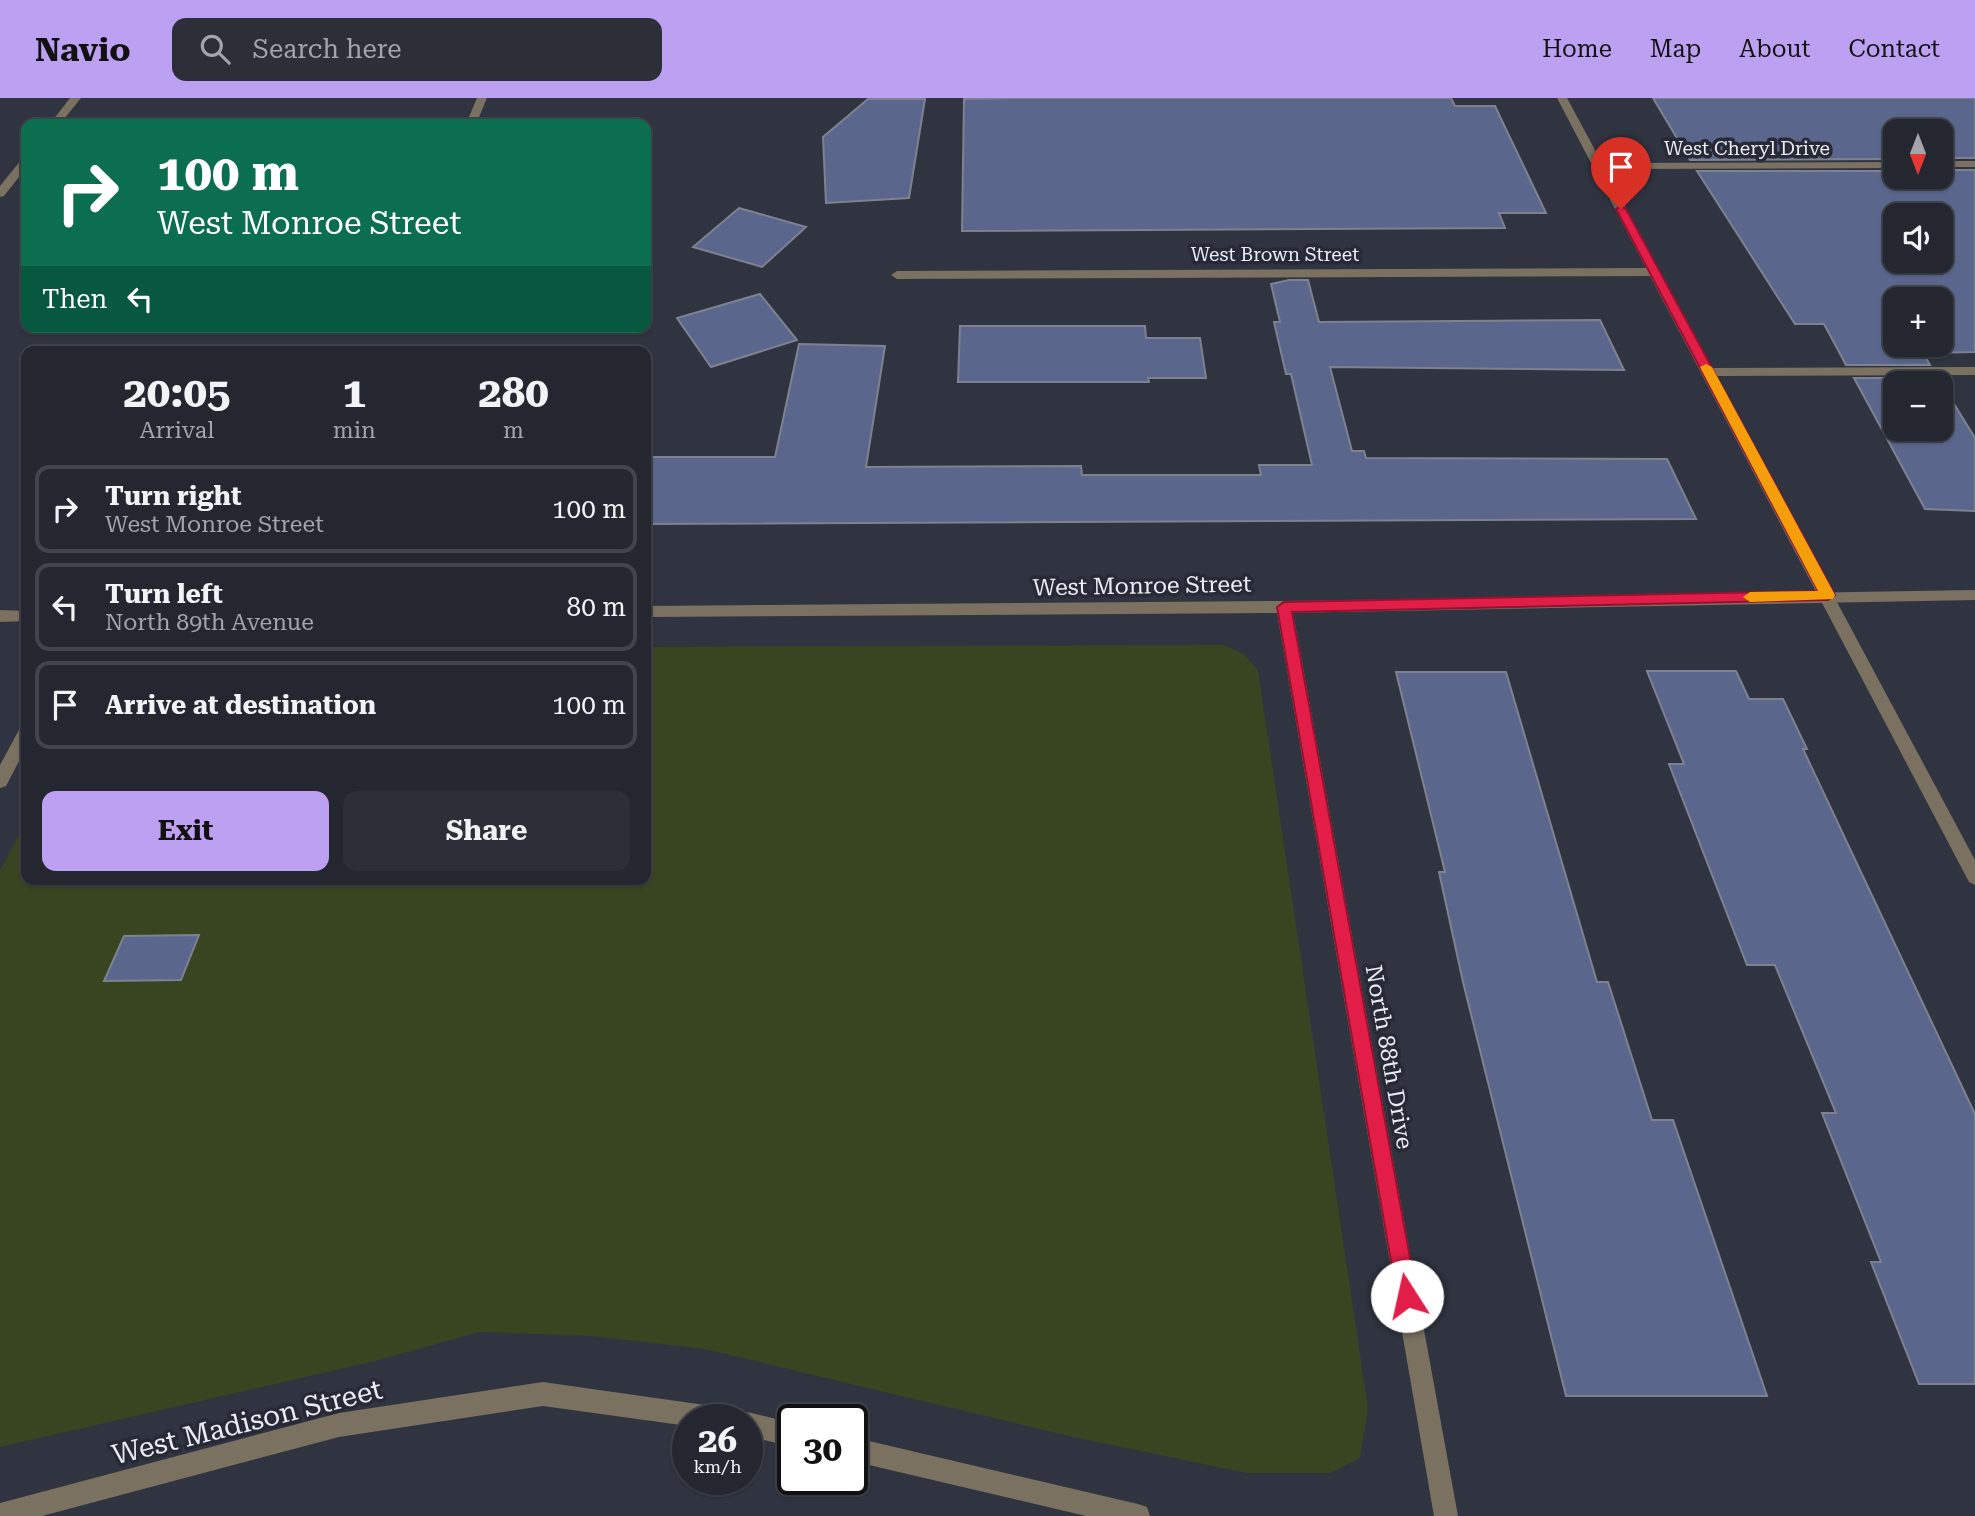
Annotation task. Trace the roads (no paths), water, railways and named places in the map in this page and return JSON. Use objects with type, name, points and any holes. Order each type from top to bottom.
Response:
[{"type":"street","points":[[59,119],[76,98]]},
{"type":"street","points":[[473,119],[482,98]]},
{"type":"street","points":[[1562,98],[1828,595],[1975,877]]},
{"type":"street","points":[[1953,164],[1975,164]]},
{"type":"street","name":"West Cheryl Drive","points":[[1599,166],[1883,165]]},
{"type":"street","points":[[0,194],[21,167]]},
{"type":"street","name":"West Brown Street","points":[[897,275],[1654,272]]},
{"type":"street","points":[[1708,372],[1975,370]]},
{"type":"street","name":"West Monroe Street","points":[[651,612],[1284,607],[1828,595],[1975,595]]},
{"type":"street","name":"North 88th Drive","points":[[1284,607],[1446,1516]]},
{"type":"street","points":[[0,616],[21,616]]},
{"type":"street","points":[[0,781],[21,742]]},
{"type":"street","name":"West Madison Street","points":[[0,1515],[339,1424],[543,1394],[672,1412]]},
{"type":"street","points":[[868,1453],[1138,1516]]}]
